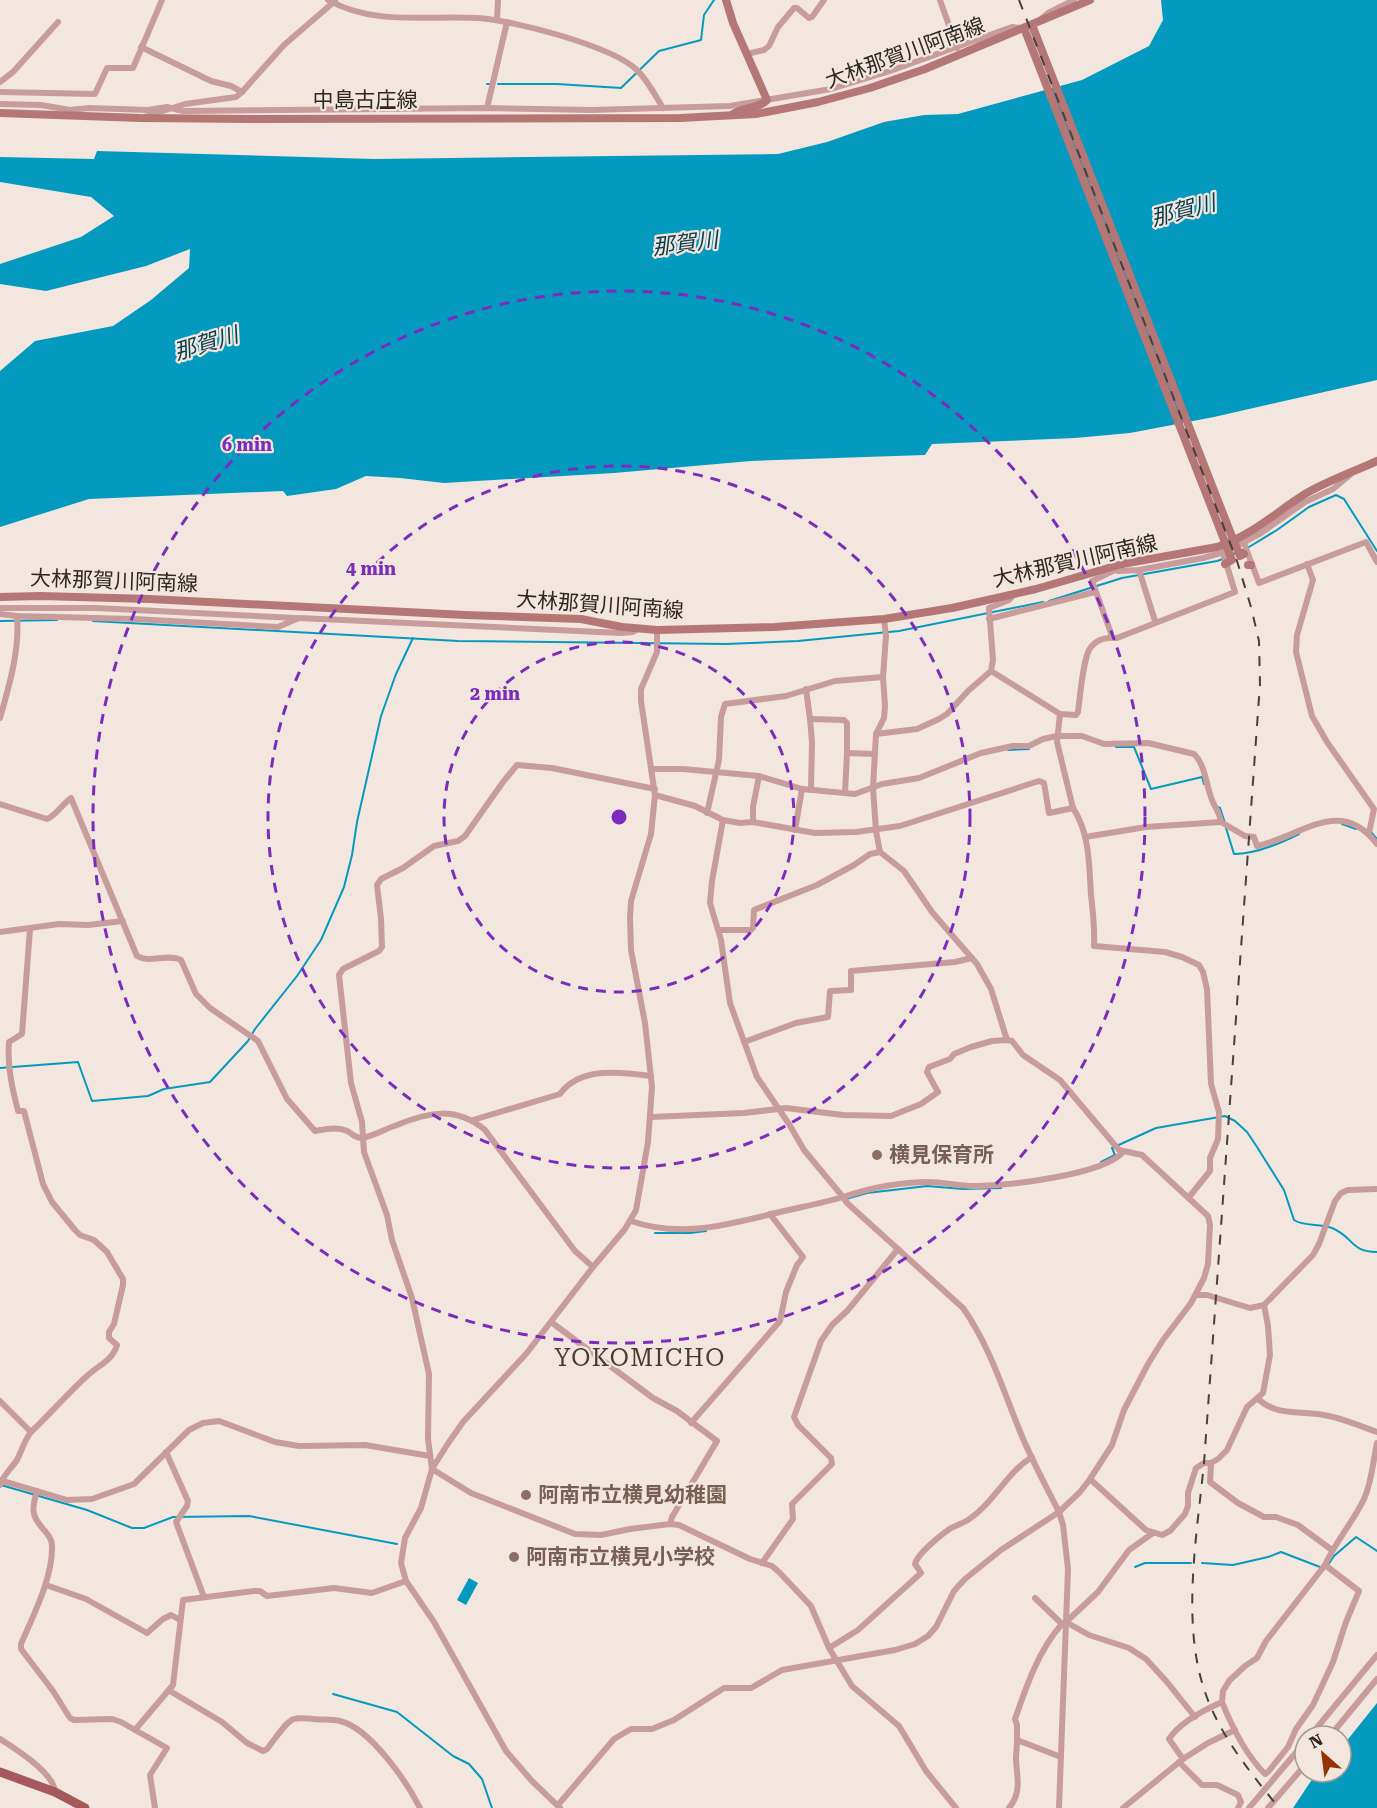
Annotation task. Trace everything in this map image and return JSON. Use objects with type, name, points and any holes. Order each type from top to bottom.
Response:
[{"type":"main road","points":[[726,0],[767,100],[764,104],[739,110],[730,116]]},
{"type":"main road","points":[[1090,0],[1029,28],[1225,531],[1232,560],[1225,561]]},
{"type":"main road","name":"大林那賀川阿南線","points":[[730,116],[756,114],[818,102],[870,88],[1029,28]]},
{"type":"main road","name":"中島古庄線","points":[[0,112],[70,113],[141,118],[730,116]]},
{"type":"main road","name":"大林那賀川阿南線","points":[[0,597],[150,598],[465,615],[581,618],[657,634],[884,619],[952,608],[1114,568],[1199,552],[1225,531],[1258,528],[1307,493],[1376,462]]},
{"type":"main road","points":[[1225,531],[1240,556],[1245,549]]},
{"type":"main road","points":[[0,1772],[55,1792],[85,1808]]},
{"type":"street","points":[[0,92],[95,94],[107,68],[133,68],[162,0]]},
{"type":"street","points":[[497,20],[498,0]]},
{"type":"street","points":[[747,54],[764,50],[769,46],[778,27],[794,8],[809,18],[824,0]]},
{"type":"street","points":[[940,0],[957,48]]},
{"type":"street","points":[[0,104],[41,105],[70,113],[89,108],[148,110],[167,107],[183,111],[487,108],[592,110],[730,106],[831,89],[957,48],[1012,27],[1029,28],[1048,13],[1074,0]]},
{"type":"street","points":[[141,118],[185,104],[236,96],[284,45],[332,1],[367,14],[393,17],[497,20],[609,52],[637,71],[653,90],[663,108]]},
{"type":"street","points":[[0,82],[13,72],[58,22]]},
{"type":"street","points":[[487,108],[507,22]]},
{"type":"street","points":[[141,47],[211,81],[231,86],[242,92]]},
{"type":"street","points":[[1111,638],[1092,581],[1114,568],[1140,574],[1225,561],[1245,549],[1305,502],[1333,489],[1354,472]]},
{"type":"street","points":[[1245,549],[1249,565],[1259,584],[1366,542],[1377,562]]},
{"type":"street","points":[[991,671],[1060,714],[1076,715],[1089,649],[1093,644],[1102,639],[1117,638],[1155,621],[1235,592],[1225,561]]},
{"type":"street","points":[[1307,564],[1313,580],[1297,635],[1296,652],[1314,723],[1374,809],[1369,833]]},
{"type":"street","points":[[1140,574],[1155,621]]},
{"type":"street","points":[[989,619],[1094,588]]},
{"type":"street","points":[[876,734],[917,729],[939,719],[991,671],[993,660],[989,608],[1009,600],[1014,594]]},
{"type":"street","points":[[0,608],[96,609],[621,633],[639,629]]},
{"type":"street","points":[[0,614],[278,627],[299,618]]},
{"type":"street","points":[[0,718],[10,680],[18,626],[17,616]]},
{"type":"street","points":[[884,619],[886,636],[883,678],[884,718],[876,734],[873,788],[880,852],[904,871],[932,912],[972,958],[991,989],[1007,1040]]},
{"type":"street","points":[[651,1117],[744,1113],[779,1108],[843,1115],[891,1116],[921,1104],[938,1092],[927,1072],[929,1067],[950,1059],[954,1054],[971,1047],[1012,1041],[1031,1061],[1060,1080],[1108,1139],[1123,1152],[1142,1155],[1208,1216],[1210,1225],[1208,1264],[1196,1295],[1148,1364],[1124,1410],[1112,1445],[1080,1492],[1059,1512],[1001,1550],[965,1579],[954,1591],[936,1627],[928,1636],[915,1644],[895,1650],[782,1670],[751,1688],[724,1688],[674,1720],[652,1729],[631,1729],[614,1739],[559,1806],[531,1780],[506,1751],[434,1622],[406,1581],[401,1563],[405,1538],[421,1508],[432,1469],[459,1428],[526,1354],[631,1221],[636,1210],[651,1117],[651,1076],[645,1023],[629,930],[631,901],[651,834],[655,792],[641,689],[654,660],[657,634]]},
{"type":"street","points":[[707,813],[720,760],[722,711],[725,704],[786,696],[835,681],[883,678]]},
{"type":"street","points":[[806,689],[812,742],[811,790]]},
{"type":"street","points":[[1060,714],[1057,742],[1073,808],[1085,837],[1090,861],[1091,892],[1096,920],[1094,946],[1165,952],[1199,964],[1203,972],[1207,989],[1211,1084],[1219,1112],[1218,1139],[1210,1158],[1210,1171],[1189,1197]]},
{"type":"street","points":[[810,719],[844,720],[848,723],[845,794]]},
{"type":"street","points":[[651,769],[683,769],[759,776],[802,789],[855,794],[888,782],[919,778],[994,749],[1029,746],[1042,739],[1058,736],[1082,736],[1104,744],[1148,743],[1194,754],[1200,763],[1221,822]]},
{"type":"street","points":[[847,753],[875,754]]},
{"type":"street","points":[[956,1808],[926,1771],[899,1726],[852,1686],[835,1660],[811,1606],[772,1566],[750,1559],[679,1525],[630,1529],[601,1535],[575,1534],[471,1493],[432,1469],[429,1374],[417,1317],[392,1240],[387,1215],[364,1152],[362,1122],[351,1083],[339,975],[343,969],[379,951],[382,947],[377,885],[381,879],[403,868],[434,846],[458,841],[465,836],[502,782],[520,764],[552,768],[655,792],[695,806],[723,820],[740,823],[753,822],[815,833],[876,831],[926,819],[984,797],[1039,781],[1044,783],[1049,813],[1073,808]]},
{"type":"street","points":[[753,822],[753,807],[759,776]]},
{"type":"street","points":[[795,830],[802,789]]},
{"type":"street","points":[[0,804],[47,819],[54,816],[71,798],[137,956],[143,960],[176,958],[181,960],[196,994],[210,1008],[255,1037],[287,1099],[315,1131],[336,1128],[347,1131],[356,1138],[362,1138],[427,1115],[445,1113],[462,1115],[473,1120],[485,1130],[575,1251],[593,1267]]},
{"type":"street","points":[[723,820],[711,893],[712,914],[718,930],[727,992],[757,1077],[804,1150],[845,1199],[963,1308],[976,1328],[998,1373],[1019,1431],[1059,1512],[1063,1525],[1068,1569],[1064,1623],[1059,1808]]},
{"type":"street","points":[[1085,837],[1146,827],[1221,822],[1245,836],[1254,837],[1257,846],[1272,843],[1312,824],[1343,820],[1360,826],[1377,844]]},
{"type":"street","points":[[718,930],[751,930],[754,910],[817,885],[870,854],[880,852]]},
{"type":"street","points":[[0,932],[58,924],[88,925],[123,921]]},
{"type":"street","points":[[30,929],[22,1034],[9,1042],[8,1053],[8,1070],[18,1111],[24,1111],[43,1184],[52,1202],[80,1235],[94,1240],[107,1252],[123,1279],[123,1286],[114,1324],[109,1332],[109,1338],[117,1345],[115,1351],[31,1432],[16,1461],[5,1473],[1,1482],[36,1495],[79,1501],[125,1489],[134,1484],[189,1430],[203,1423],[219,1421],[275,1442],[299,1446],[365,1445],[430,1456]]},
{"type":"street","points":[[744,1042],[796,1023],[828,1017],[830,991],[851,990],[851,971],[936,964],[972,958]]},
{"type":"street","points":[[473,1120],[560,1094],[565,1087],[594,1074],[621,1072],[651,1076]]},
{"type":"street","points":[[631,1221],[651,1228],[694,1230],[845,1199],[872,1188],[928,1182],[977,1186],[1074,1174],[1106,1165],[1117,1159],[1123,1152]]},
{"type":"street","points":[[1196,1295],[1207,1295],[1250,1308],[1264,1305],[1313,1255],[1335,1201],[1341,1193],[1348,1190],[1377,1189]]},
{"type":"street","points":[[691,1423],[780,1321],[786,1292],[796,1265],[803,1257],[770,1214]]},
{"type":"street","points":[[762,1563],[793,1519],[792,1504],[832,1464],[831,1458],[798,1425],[794,1417],[821,1341],[832,1325],[848,1310],[898,1249]]},
{"type":"street","points":[[1089,1479],[1146,1530],[1162,1535],[1170,1531],[1185,1514],[1188,1506],[1188,1492],[1196,1468],[1218,1459],[1227,1450],[1247,1407],[1263,1393],[1269,1355],[1268,1326],[1264,1305]]},
{"type":"street","points":[[551,1322],[653,1398],[677,1411],[717,1442],[670,1524]]},
{"type":"street","points":[[1258,1399],[1275,1410],[1326,1415],[1377,1432]]},
{"type":"street","points":[[0,1401],[31,1432]]},
{"type":"street","points":[[1325,1565],[1359,1591],[1333,1662],[1313,1705],[1296,1730],[1288,1747],[1265,1774],[1235,1730],[1222,1702],[1223,1691],[1229,1681],[1257,1658],[1266,1641],[1325,1565],[1363,1500],[1368,1488],[1377,1443]]},
{"type":"street","points":[[166,1452],[188,1501],[188,1506],[176,1522],[204,1597]]},
{"type":"street","points":[[829,1648],[858,1630],[903,1590],[921,1573],[915,1564],[918,1557],[949,1530],[972,1517],[1012,1473],[1032,1457]]},
{"type":"street","points":[[1210,1462],[1210,1482],[1238,1503],[1264,1517],[1276,1517],[1298,1525],[1332,1550]]},
{"type":"street","points":[[36,1495],[33,1512],[36,1520],[51,1540],[52,1548],[46,1585],[21,1644],[21,1649],[70,1718],[74,1720],[112,1719],[167,1748],[150,1775],[155,1808]]},
{"type":"street","points":[[1009,1808],[1019,1785],[1015,1719],[1025,1690],[1053,1634],[1098,1592],[1129,1551],[1153,1533]]},
{"type":"street","points":[[135,1730],[173,1685],[183,1600],[254,1591],[260,1591],[267,1596],[334,1588],[372,1593],[406,1581]]},
{"type":"street","points":[[46,1585],[86,1599],[147,1633],[163,1619],[171,1616],[180,1620]]},
{"type":"street","points":[[1035,1598],[1064,1623],[1089,1635],[1129,1648],[1146,1659],[1195,1717]]},
{"type":"street","points":[[1320,1724],[1377,1655]]},
{"type":"street","points":[[1340,1724],[1377,1679]]},
{"type":"street","points":[[170,1691],[222,1722],[247,1743],[263,1751],[288,1722],[295,1718],[340,1721],[347,1724],[363,1734],[375,1746],[413,1794],[420,1808]]},
{"type":"street","points":[[1222,1702],[1205,1710],[1173,1733],[1169,1739],[1181,1760],[1202,1785],[1217,1785],[1238,1795],[1241,1802],[1238,1808]]},
{"type":"street","points":[[1123,1808],[1181,1760],[1235,1730]]},
{"type":"street","points":[[0,1739],[27,1757],[46,1775],[55,1786],[55,1792]]},
{"type":"street","points":[[1017,1740],[1061,1756]]},
{"type":"street","points":[[1283,1767],[1289,1752],[1288,1747]]},
{"type":"street","points":[[1249,1808],[1293,1756]]},
{"type":"street","points":[[1268,1808],[1293,1780]]},
{"type":"water","name":"那賀川","points":[[1161,0],[1377,0],[1377,380],[1214,417],[1130,433],[1075,438],[932,444],[925,455],[751,461],[614,473],[444,483],[366,476],[336,489],[287,496],[283,491],[89,499],[0,527],[0,371],[35,341],[113,326],[151,300],[189,268],[190,249],[146,266],[46,291],[0,284],[0,264],[81,237],[114,216],[91,197],[0,182],[0,157],[94,159],[97,151],[374,159],[778,154],[827,142],[884,122],[924,115],[958,114],[1082,80],[1149,46],[1163,20]]},
{"type":"water","points":[[469,1578],[478,1583],[466,1605],[457,1600]]},
{"type":"water","points":[[1377,1703],[1377,1808],[1293,1808],[1309,1784],[1353,1784],[1353,1733]]},
{"type":"waterway","points":[[498,84],[557,84],[621,88],[659,51],[701,40],[704,15],[714,0]]},
{"type":"waterway","points":[[1231,555],[1277,530],[1309,507],[1336,495],[1344,499],[1377,551]]},
{"type":"waterway","points":[[1049,601],[1122,578],[1223,559]]},
{"type":"waterway","points":[[93,621],[458,641],[726,644],[798,641],[899,631],[1043,602]]},
{"type":"waterway","points":[[0,621],[57,620]]},
{"type":"waterway","points":[[0,1068],[78,1062],[92,1101],[148,1096],[164,1089],[210,1082],[248,1041],[321,940],[344,887],[381,716],[396,674],[413,638]]},
{"type":"waterway","points":[[1116,747],[1134,747],[1151,789],[1202,777],[1204,784]]},
{"type":"waterway","points":[[1008,750],[1029,749]]},
{"type":"waterway","points":[[1218,807],[1225,823]]},
{"type":"waterway","points":[[1342,824],[1356,829]]},
{"type":"waterway","points":[[1226,828],[1234,854],[1259,850],[1299,834]]},
{"type":"waterway","points":[[1370,831],[1377,839]]},
{"type":"waterway","points":[[1101,1162],[1115,1155],[1112,1148],[1156,1128],[1225,1116],[1235,1121],[1247,1132],[1257,1147],[1284,1190],[1294,1220],[1302,1224],[1332,1228],[1362,1250],[1377,1252]]},
{"type":"waterway","points":[[846,1199],[867,1193],[927,1186],[963,1189],[1001,1188]]},
{"type":"waterway","points":[[655,1233],[706,1231]]},
{"type":"waterway","points":[[1,1485],[87,1510],[132,1528],[144,1528],[173,1517],[249,1516],[397,1544]]},
{"type":"waterway","points":[[1328,1565],[1334,1556],[1356,1537],[1377,1551]]},
{"type":"waterway","points":[[1202,1563],[1233,1565],[1281,1552],[1320,1567]]},
{"type":"waterway","points":[[1135,1567],[1145,1563],[1191,1563]]},
{"type":"waterway","points":[[333,1694],[397,1712],[453,1756],[469,1764],[482,1779],[492,1808]]},
{"type":"railway","points":[[1019,0],[1237,561],[1259,641],[1260,684],[1192,1608],[1198,1665],[1211,1708],[1227,1739],[1279,1808]]},
{"type":"place","name":"横見保育所","points":[[877,1155]]},
{"type":"place","name":"阿南市立横見幼稚園","points":[[526,1495]]},
{"type":"place","name":"阿南市立横見小学校","points":[[514,1557]]},
{"type":"district","name":"YOKOMICHO","points":[[640,1358]]}]
